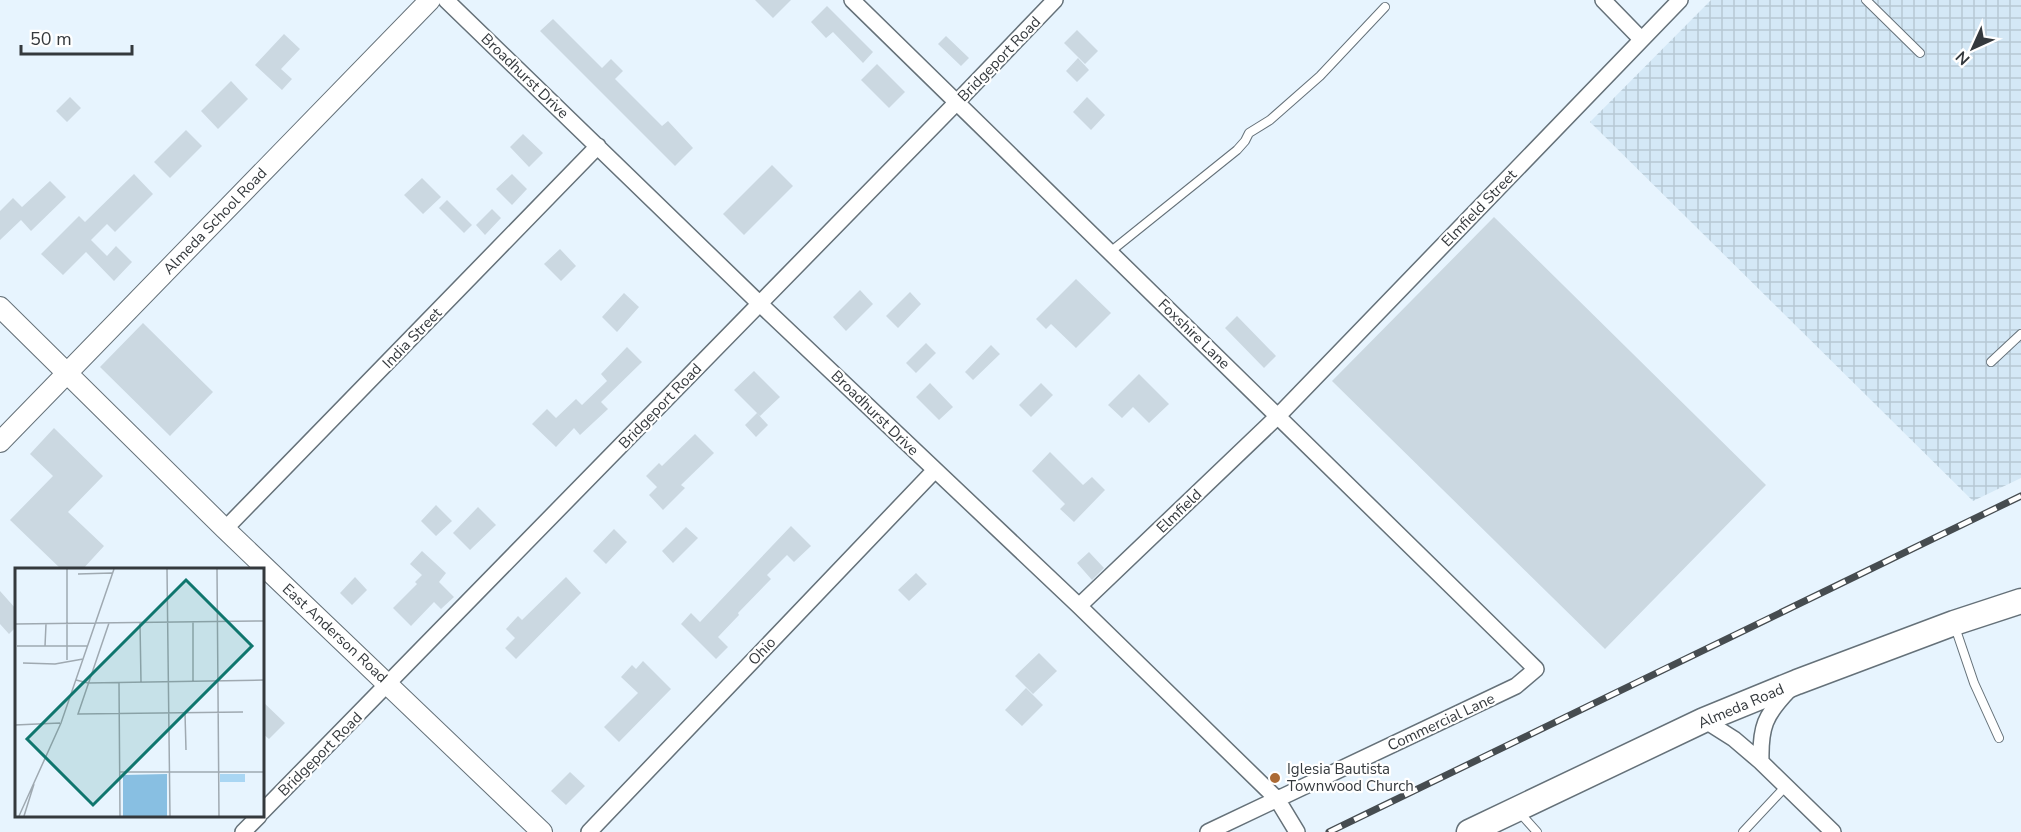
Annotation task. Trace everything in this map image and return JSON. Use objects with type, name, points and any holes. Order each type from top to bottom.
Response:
[{"type":"main road","name":"Almeda Road","points":[[1469,832],[1704,720],[1954,623],[2021,601]]},
{"type":"street","name":"Almeda School Road","points":[[0,442],[430,0]]},
{"type":"street","name":"Broadhurst Drive","points":[[446,0],[760,304],[1079,606],[1277,799],[1297,832]]},
{"type":"street","name":"Foxshire Lane","points":[[852,0],[1536,669]]},
{"type":"street","name":"Bridgeport Road","points":[[264,810],[1055,0]]},
{"type":"street","points":[[1603,0],[1641,39]]},
{"type":"street","name":"Elmfield Street","points":[[1278,416],[1680,0]]},
{"type":"street","name":"India Street","points":[[225,530],[598,146]]},
{"type":"street","name":"East Anderson Road","points":[[0,307],[225,530],[542,832]]},
{"type":"street","name":"Elmfield","points":[[1079,606],[1278,416]]},
{"type":"street","name":"Ohio","points":[[589,832],[935,470]]},
{"type":"street","name":"Commercial Lane","points":[[1208,832],[1516,686],[1536,669]]},
{"type":"street","points":[[1761,762],[1760,745],[1763,725],[1777,703],[1797,682]]},
{"type":"street","points":[[1704,720],[1734,739],[1761,762],[1833,832]]},
{"type":"street","points":[[243,832],[258,817]]},
{"type":"lane","points":[[1866,0],[1920,53]]},
{"type":"lane","points":[[1110,252],[1237,150],[1249,133],[1293,102],[1385,7]]},
{"type":"lane","points":[[1991,363],[2021,334]]},
{"type":"lane","points":[[1954,623],[1974,683],[1999,738]]},
{"type":"lane","points":[[1743,832],[1786,786]]},
{"type":"lane","points":[[1517,809],[1537,832]]},
{"type":"shaded area","points":[[1711,0],[2021,0],[2021,478],[1973,501],[1590,122]]},
{"type":"building","points":[[755,0],[791,0],[773,18]]},
{"type":"building","points":[[827,6],[873,52],[863,63],[833,32],[826,38],[811,22]]},
{"type":"building","points":[[553,19],[602,68],[611,59],[623,71],[615,79],[662,126],[668,121],[693,148],[675,166],[540,31]]},
{"type":"building","points":[[1077,30],[1098,51],[1085,64],[1064,43]]},
{"type":"building","points":[[284,34],[300,49],[281,69],[292,79],[282,90],[255,65]]},
{"type":"building","points":[[946,36],[969,58],[961,66],[938,44]]},
{"type":"building","points":[[1078,58],[1089,70],[1077,82],[1066,71]]},
{"type":"building","points":[[877,64],[905,92],[889,108],[861,80]]},
{"type":"building","points":[[231,81],[248,99],[218,129],[201,111]]},
{"type":"building","points":[[70,97],[81,108],[67,122],[56,111]]},
{"type":"building","points":[[1087,97],[1105,115],[1091,130],[1073,112]]},
{"type":"building","points":[[186,130],[202,146],[170,178],[154,162]]},
{"type":"building","points":[[523,134],[543,153],[529,167],[510,147]]},
{"type":"building","points":[[772,165],[793,186],[744,235],[723,214]]},
{"type":"building","points":[[134,174],[153,194],[115,232],[107,224],[91,240],[107,256],[116,246],[132,262],[114,281],[86,252],[63,275],[41,254],[79,216],[85,222]]},
{"type":"building","points":[[512,174],[527,189],[512,205],[496,189]]},
{"type":"building","points":[[422,178],[441,197],[423,214],[404,195]]},
{"type":"building","points":[[50,181],[66,197],[31,231],[21,220],[0,240],[0,211],[13,198],[22,207]]},
{"type":"building","points":[[447,200],[472,225],[464,233],[439,208]]},
{"type":"building","points":[[492,209],[501,218],[485,235],[476,225]]},
{"type":"building","points":[[1494,217],[1766,485],[1605,649],[1332,381]]},
{"type":"building","points":[[560,249],[576,266],[561,281],[544,264]]},
{"type":"building","points":[[1076,279],[1111,313],[1076,348],[1051,324],[1046,329],[1036,319]]},
{"type":"building","points":[[860,290],[873,304],[846,331],[833,317]]},
{"type":"building","points":[[910,292],[921,304],[898,328],[886,316]]},
{"type":"building","points":[[624,293],[639,307],[617,332],[602,317]]},
{"type":"building","points":[[1237,316],[1276,356],[1264,368],[1225,328]]},
{"type":"building","points":[[143,323],[213,392],[170,436],[100,367]]},
{"type":"building","points":[[926,343],[936,353],[916,373],[906,363]]},
{"type":"building","points":[[991,345],[1000,354],[973,380],[965,372]]},
{"type":"building","points":[[627,347],[642,362],[601,402],[608,409],[580,435],[574,428],[556,447],[532,424],[547,409],[556,418],[576,399],[582,405],[607,381],[601,374]]},
{"type":"building","points":[[754,371],[780,397],[760,416],[734,390]]},
{"type":"building","points":[[1139,374],[1169,404],[1149,423],[1133,407],[1122,418],[1108,405]]},
{"type":"building","points":[[930,383],[953,407],[939,420],[916,397]]},
{"type":"building","points":[[1041,383],[1053,395],[1031,417],[1019,405]]},
{"type":"building","points":[[757,413],[768,425],[756,437],[745,425]]},
{"type":"building","points":[[54,428],[103,476],[68,512],[104,546],[84,568],[60,568],[10,520],[53,476],[30,454]]},
{"type":"building","points":[[695,434],[714,453],[681,485],[685,488],[663,510],[649,495],[657,487],[646,476],[659,463],[662,466]]},
{"type":"building","points":[[1050,452],[1083,485],[1092,477],[1105,490],[1074,522],[1060,509],[1065,504],[1032,471]]},
{"type":"building","points":[[436,505],[452,521],[436,536],[421,521]]},
{"type":"building","points":[[478,507],[496,525],[470,550],[453,533]]},
{"type":"building","points":[[791,526],[811,546],[794,562],[787,555],[767,575],[771,579],[718,637],[728,647],[716,659],[681,624],[691,613],[700,622]]},
{"type":"building","points":[[686,527],[698,538],[673,563],[662,551]]},
{"type":"building","points":[[614,529],[627,542],[606,564],[593,551]]},
{"type":"building","points":[[422,551],[446,573],[439,582],[454,597],[441,609],[434,602],[411,626],[393,608],[417,584],[415,582],[422,575],[410,564]]},
{"type":"building","points":[[1089,552],[1104,568],[1092,580],[1077,563]]},
{"type":"building","points":[[916,573],[927,584],[909,601],[898,590]]},
{"type":"building","points":[[355,577],[367,590],[352,605],[340,593]]},
{"type":"building","points":[[566,577],[581,593],[516,659],[505,648],[515,638],[506,629],[518,616],[522,620]]},
{"type":"building","points":[[0,591],[15,608],[15,628],[9,634],[0,624]]},
{"type":"building","points":[[1039,653],[1057,671],[1033,694],[1015,676]]},
{"type":"building","points":[[643,661],[671,689],[619,742],[604,727],[638,693],[621,677],[632,665],[636,669]]},
{"type":"building","points":[[1026,688],[1043,705],[1022,726],[1005,710]]},
{"type":"building","points":[[264,703],[285,723],[269,739],[264,735]]},
{"type":"building","points":[[570,772],[585,786],[566,805],[551,791]]},
{"type":"railway","points":[[1329,832],[2021,496]]},
{"type":"place","name":"Iglesia Bautista Townwood Church","points":[[1275,778]]}]
